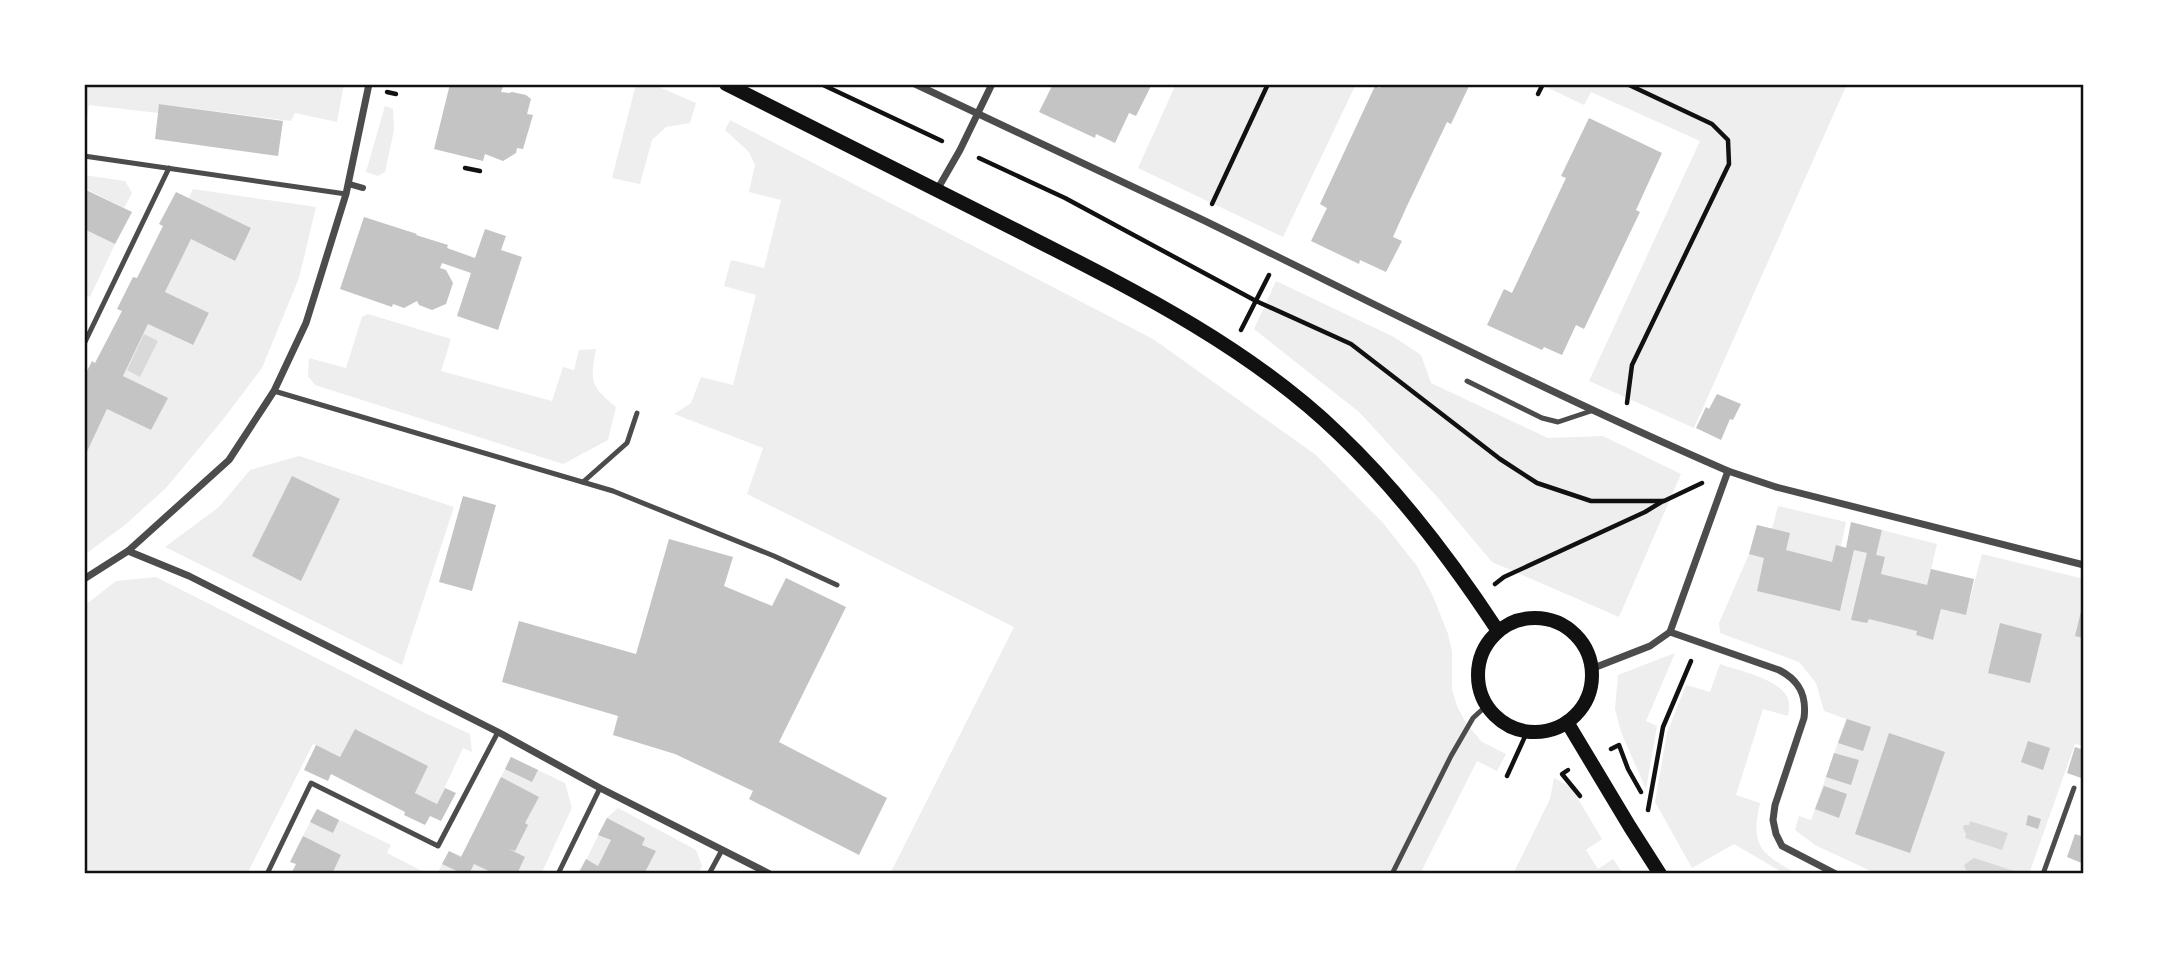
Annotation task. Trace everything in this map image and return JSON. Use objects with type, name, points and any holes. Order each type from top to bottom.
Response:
[{"type":"main road","points":[[726,84],[1089,267],[1166,309],[1291,392],[1340,434],[1390,488],[1434,540],[1498,631]]},
{"type":"main road","points":[[1538,618],[1565,628],[1578,638],[1587,653],[1591,669],[1591,686],[1578,712],[1567,722],[1544,732],[1527,732],[1499,720],[1486,706],[1479,689],[1478,670],[1481,656],[1498,631],[1521,620],[1538,618]]},
{"type":"main road","points":[[1567,722],[1660,874]]},
{"type":"street","points":[[84,579],[128,551],[229,460],[274,391],[306,323],[346,194],[369,84]]},
{"type":"street","points":[[915,84],[1204,220],[1277,258],[1594,410],[1728,471],[1776,487],[2084,565]]},
{"type":"street","points":[[937,190],[992,84]]},
{"type":"street","points":[[349,184],[363,188]]},
{"type":"street","points":[[1591,669],[1650,646],[1670,632],[1728,471]]},
{"type":"street","points":[[128,551],[189,576],[498,732],[600,788],[770,874]]},
{"type":"street","points":[[1670,632],[1779,670],[1791,676],[1799,685],[1806,706],[1804,718],[1775,805],[1773,820],[1782,846],[1836,874]]},
{"type":"lane","points":[[84,156],[346,194]]},
{"type":"lane","points":[[84,344],[169,168]]},
{"type":"lane","points":[[1467,382],[1542,418],[1558,422],[1594,410]]},
{"type":"lane","points":[[274,391],[613,491],[774,556],[837,585]]},
{"type":"lane","points":[[583,482],[627,443],[637,413]]},
{"type":"lane","points":[[1392,874],[1451,756],[1473,718],[1486,706]]},
{"type":"lane","points":[[267,874],[311,783],[438,846],[498,732]]},
{"type":"lane","points":[[558,874],[600,788]]},
{"type":"lane","points":[[2043,874],[2074,788]]},
{"type":"lane","points":[[709,874],[722,849]]},
{"type":"path","points":[[821,84],[1065,198],[1256,301],[1351,344],[1500,459],[1537,483],[1591,501],[1664,501]]},
{"type":"path","points":[[1204,220],[1268,84]]},
{"type":"path","points":[[1538,94],[1543,84]]},
{"type":"path","points":[[1624,424],[1632,365],[1730,164],[1728,140],[1712,124],[1627,84]]},
{"type":"path","points":[[465,168],[480,171]]},
{"type":"path","points":[[1230,349],[1277,258]]},
{"type":"path","points":[[1475,597],[1504,578],[1728,471]]},
{"type":"path","points":[[1642,845],[1663,727],[1699,642]]},
{"type":"path","points":[[1507,776],[1527,732]]},
{"type":"shaded area","points":[[84,84],[344,84],[337,122],[295,113],[291,121],[160,104],[158,113],[89,105],[84,134]]},
{"type":"shaded area","points":[[636,84],[652,84],[696,103],[690,123],[666,127],[652,140],[640,184],[612,178]]},
{"type":"shaded area","points":[[1176,84],[1356,84],[1283,237],[1138,168]]},
{"type":"shaded area","points":[[1540,84],[1847,84],[1694,428],[1589,381],[1700,141],[1591,92],[1584,105]]},
{"type":"shaded area","points":[[385,106],[393,109],[394,130],[385,172],[378,176],[366,172]]},
{"type":"shaded area","points":[[730,120],[1153,339],[1316,455],[1383,523],[1417,566],[1433,596],[1452,651],[1452,689],[1466,723],[1482,742],[1506,754],[1497,771],[1477,761],[1420,874],[890,874],[1014,627],[747,494],[763,448],[674,414],[691,403],[701,377],[733,385],[756,295],[724,286],[731,260],[764,268],[781,200],[749,192],[755,165],[749,152],[725,130]]},
{"type":"shaded area","points":[[84,175],[125,181],[132,193],[124,208],[84,188]]},
{"type":"shaded area","points":[[193,189],[316,207],[299,278],[262,368],[221,422],[166,488],[125,525],[84,555],[84,458],[107,409],[151,430],[167,398],[123,376],[148,324],[192,345],[209,314],[165,292],[191,239],[234,261],[251,229],[189,198]]},
{"type":"shaded area","points":[[84,229],[115,244],[90,297],[84,294]]},
{"type":"shaded area","points":[[1276,281],[1394,337],[1421,355],[1431,383],[1548,438],[1603,436],[1681,474],[1619,617],[1492,562],[1439,499],[1359,412],[1254,329]]},
{"type":"shaded area","points":[[368,314],[451,339],[441,371],[552,401],[563,367],[574,370],[579,350],[596,349],[594,382],[601,394],[616,407],[608,440],[563,464],[315,385],[308,376],[309,358],[346,368],[362,317]]},
{"type":"shaded area","points":[[144,334],[158,341],[140,377],[127,370]]},
{"type":"shaded area","points":[[299,456],[454,507],[402,665],[165,547],[219,507],[250,470]]},
{"type":"shaded area","points":[[1778,506],[1846,522],[1841,546],[1875,555],[1882,530],[1937,544],[1916,635],[1933,640],[1941,609],[1966,614],[1982,554],[2084,579],[2084,746],[2075,744],[2029,874],[1877,874],[1815,845],[1795,830],[1799,816],[1811,820],[1846,719],[1824,711],[1816,683],[1799,662],[1720,633],[1719,623],[1749,554],[1757,525],[1772,529]]},
{"type":"shaded area","points":[[156,577],[470,734],[472,752],[463,748],[437,804],[415,793],[428,766],[355,729],[340,757],[313,744],[247,874],[84,874],[84,606],[116,581]]},
{"type":"shaded area","points":[[1675,653],[1646,721],[1657,726],[1646,789],[1621,732],[1615,709],[1618,675]]},
{"type":"shaded area","points":[[1720,664],[1768,681],[1784,692],[1788,699],[1788,716],[1763,709],[1736,795],[1760,803],[1756,830],[1761,847],[1797,874],[1785,874],[1734,844],[1692,868],[1655,802],[1667,733],[1686,685],[1710,692]]},
{"type":"shaded area","points":[[511,757],[565,783],[572,808],[541,874],[437,874],[449,851],[462,856]]},
{"type":"shaded area","points":[[1554,778],[1571,787],[1602,839],[1586,850],[1598,869],[1613,859],[1623,874],[1513,874],[1550,799]]},
{"type":"shaded area","points":[[618,808],[696,850],[702,866],[698,874],[579,874],[607,818]]},
{"type":"shaded area","points":[[317,809],[391,845],[387,853],[428,874],[332,874],[341,855],[303,836]]},
{"type":"shaded area","points":[[1970,821],[2008,833],[2002,850],[1965,838],[1963,828],[1964,825],[1969,825]]},
{"type":"shaded area","points":[[1974,858],[2014,871],[2013,874],[1968,874],[1964,865]]},
{"type":"building","points":[[450,84],[504,84],[501,92],[526,95],[531,99],[527,114],[533,115],[523,149],[517,148],[516,153],[503,161],[485,154],[483,161],[434,149]]},
{"type":"building","points":[[1053,84],[1152,84],[1136,116],[1129,113],[1115,143],[1096,134],[1095,138],[1039,112]]},
{"type":"building","points":[[1382,84],[1470,84],[1451,124],[1447,122],[1393,237],[1402,241],[1386,272],[1360,260],[1359,264],[1311,241],[1327,208],[1320,204],[1375,86],[1380,88]]},
{"type":"building","points":[[159,104],[283,121],[278,156],[155,139]]},
{"type":"building","points":[[1589,118],[1662,153],[1636,210],[1640,212],[1584,329],[1576,325],[1562,355],[1544,347],[1542,350],[1487,325],[1504,289],[1512,293],[1566,178],[1561,176]]},
{"type":"building","points":[[84,189],[132,212],[115,244],[84,229]]},
{"type":"building","points":[[176,192],[251,228],[235,261],[191,239],[165,292],[209,313],[193,345],[148,324],[123,376],[168,398],[151,430],[107,409],[84,458],[84,377],[92,361],[95,363],[122,311],[117,309],[133,277],[137,278],[163,226],[159,224]]},
{"type":"building","points":[[364,217],[448,245],[447,248],[475,258],[485,229],[506,236],[501,250],[522,257],[498,330],[457,316],[471,273],[442,263],[440,268],[446,270],[453,283],[446,304],[432,310],[419,305],[417,301],[404,308],[393,304],[392,307],[340,289]]},
{"type":"building","points":[[1717,394],[1741,404],[1733,420],[1730,419],[1721,440],[1696,428],[1706,407],[1709,409]]},
{"type":"building","points":[[292,476],[340,499],[301,581],[252,556]]},
{"type":"building","points":[[463,496],[496,505],[472,591],[439,582]]},
{"type":"building","points":[[1851,522],[1882,530],[1876,555],[1885,557],[1881,574],[1927,585],[1931,569],[1974,579],[1966,615],[1941,609],[1933,640],[1916,635],[1917,631],[1869,619],[1867,623],[1851,620],[1867,553],[1854,550],[1840,611],[1757,591],[1764,558],[1749,554],[1757,525],[1790,533],[1786,550],[1832,562],[1836,545],[1846,548]]},
{"type":"building","points":[[669,539],[733,557],[724,586],[772,606],[786,578],[846,607],[779,742],[887,798],[859,855],[749,799],[753,791],[675,754],[613,735],[618,716],[502,682],[519,621],[636,654]]},
{"type":"building","points":[[2084,603],[2084,638],[2075,636]]},
{"type":"building","points":[[2000,623],[2042,634],[2030,683],[1988,673]]},
{"type":"building","points":[[1847,719],[1871,727],[1863,751],[1838,743]]},
{"type":"building","points":[[355,729],[428,766],[415,793],[437,804],[445,788],[456,793],[441,821],[430,816],[425,825],[331,774],[328,781],[304,770],[316,745],[340,757]]},
{"type":"building","points":[[1889,733],[1945,752],[1910,853],[1855,834]]},
{"type":"building","points":[[2028,741],[2050,748],[2043,770],[2021,762]]},
{"type":"building","points":[[2075,747],[2084,750],[2084,779],[2067,773]]},
{"type":"building","points":[[1834,753],[1859,760],[1851,785],[1826,777]]},
{"type":"building","points":[[511,757],[538,770],[532,782],[505,769]]},
{"type":"building","points":[[501,777],[539,797],[525,823],[528,825],[515,851],[507,848],[525,857],[517,874],[495,874],[474,864],[469,874],[463,874],[442,864],[449,851],[461,857]]},
{"type":"building","points":[[1824,786],[1847,794],[1839,818],[1815,809]]},
{"type":"building","points":[[317,809],[339,820],[333,833],[310,822]]},
{"type":"building","points":[[2028,815],[2041,819],[2038,829],[2026,825]]},
{"type":"building","points":[[607,818],[645,838],[642,845],[656,851],[644,874],[578,874],[586,859],[598,866],[611,840],[598,835]]},
{"type":"building","points":[[2075,834],[2084,837],[2084,864],[2067,857]]},
{"type":"building","points":[[303,836],[341,855],[332,874],[291,874],[296,864],[290,862]]}]
